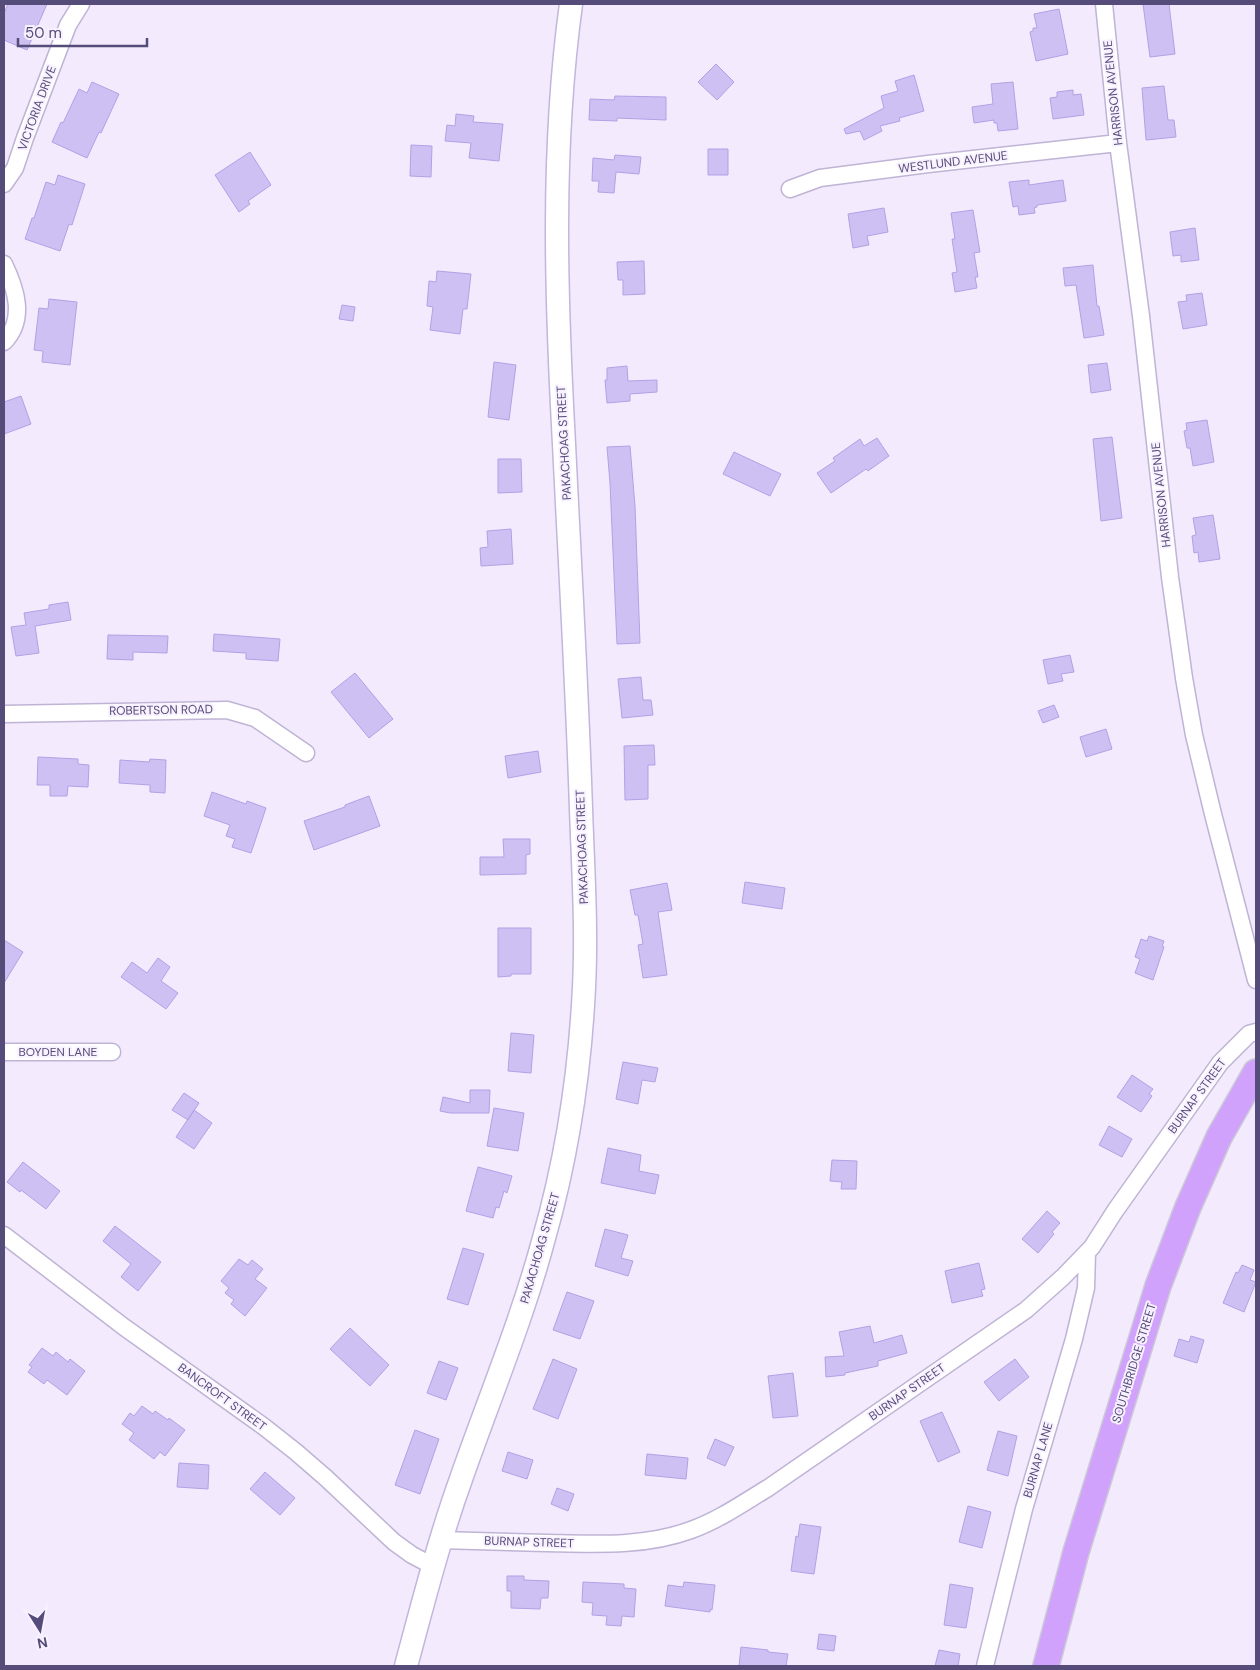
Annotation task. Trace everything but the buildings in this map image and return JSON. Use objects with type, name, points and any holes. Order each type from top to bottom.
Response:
[{"type":"main road","name":"SOUTHBRIDGE STREET","points":[[1046,1666],[1076,1552],[1158,1286],[1188,1207],[1219,1137],[1256,1072]]},
{"type":"street","name":"VICTORIA DRIVE","points":[[4,184],[15,168],[68,26],[81,4]]},
{"type":"street","name":"PAKACHOAG STREET","points":[[406,1666],[440,1540],[513,1338],[544,1240],[566,1143],[583,1011],[584,920],[579,732],[559,355],[558,255],[561,92],[571,4]]},
{"type":"street","name":"HARRISON AVENUE","points":[[1104,4],[1118,143],[1141,316],[1170,577],[1184,678],[1194,735],[1256,980]]},
{"type":"street","name":"WESTLUND AVENUE","points":[[790,189],[820,178],[1118,143]]},
{"type":"street","points":[[4,264],[15,290],[18,308],[13,328],[4,342]]},
{"type":"street","name":"ROBERTSON ROAD","points":[[4,714],[227,710],[255,718],[306,753]]},
{"type":"street","name":"BURNAP STREET","points":[[440,1540],[577,1544],[633,1542],[672,1536],[704,1525],[730,1512],[768,1488],[1026,1310],[1056,1284],[1087,1253],[1220,1063],[1249,1034],[1256,1032]]},
{"type":"street","name":"BOYDEN LANE","points":[[4,1052],[112,1052]]},
{"type":"street","name":"BANCROFT STREET","points":[[4,1235],[124,1327],[263,1426],[326,1478],[394,1542],[412,1555],[433,1566]]},
{"type":"street","name":"BURNAP LANE","points":[[985,1666],[1024,1509],[1074,1339],[1086,1288],[1087,1253]]}]
